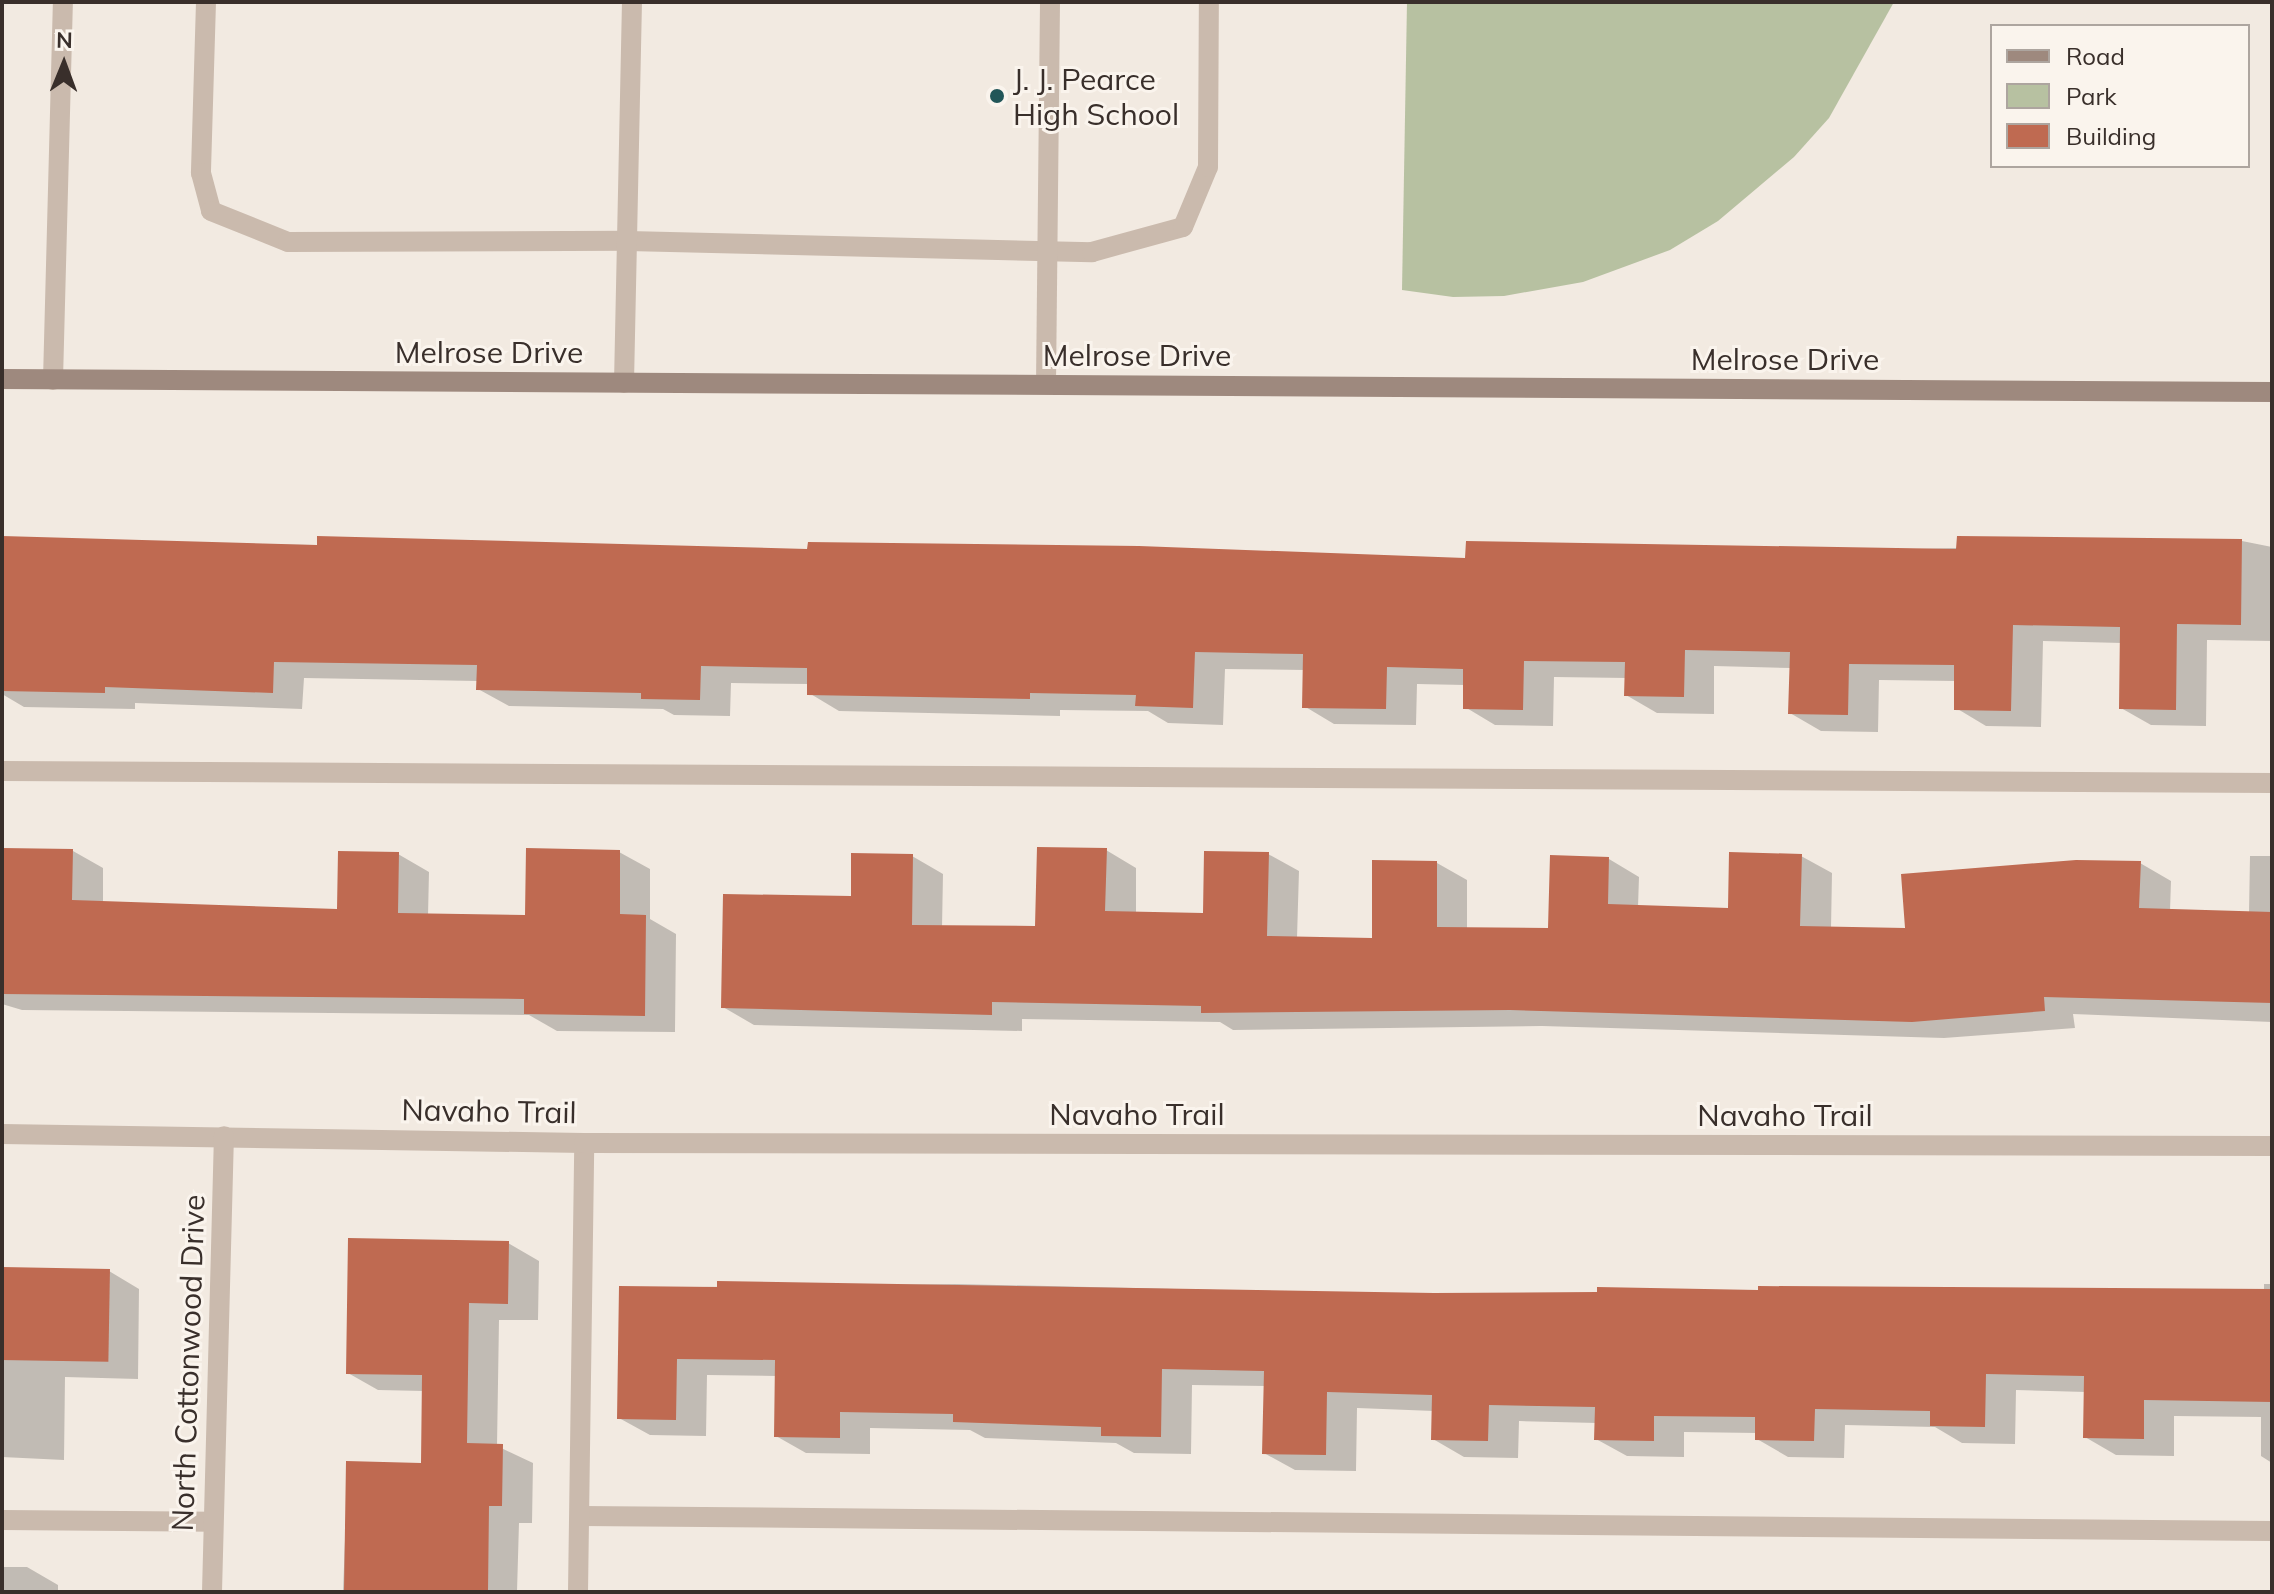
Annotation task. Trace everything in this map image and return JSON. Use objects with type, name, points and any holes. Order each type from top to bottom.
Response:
[{"type":"street","points":[[53,380],[63,2]]},
{"type":"street","points":[[206,2],[201,173],[211,211],[288,242],[628,241],[1092,252],[1183,227],[1208,167],[1209,2]]},
{"type":"street","points":[[624,383],[632,2]]},
{"type":"street","points":[[1046,384],[1045,250],[1050,2]]},
{"type":"street","name":"Melrose Drive","points":[[2,379],[2272,392]]},
{"type":"street","points":[[2,771],[2272,783]]},
{"type":"street","name":"Navaho Trail","points":[[2,1134],[584,1143],[2272,1146]]},
{"type":"street","name":"North Cottonwood Drive","points":[[212,1592],[224,1136]]},
{"type":"street","points":[[578,1592],[582,1516],[584,1143]]},
{"type":"street","points":[[582,1516],[2272,1531]]},
{"type":"street","points":[[2,1520],[213,1522]]},
{"type":"green space","points":[[1407,2],[1894,2],[1829,118],[1794,157],[1718,221],[1670,250],[1583,282],[1504,296],[1453,297],[1402,290]]},
{"type":"building","points":[[2,536],[317,545],[317,536],[807,549],[808,542],[1139,546],[1465,558],[1466,541],[1956,549],[1957,536],[2242,539],[2241,625],[2177,624],[2176,710],[2119,709],[2120,627],[2013,625],[2011,711],[1954,710],[1954,665],[1849,664],[1848,715],[1788,714],[1790,652],[1685,650],[1684,697],[1624,696],[1625,662],[1524,661],[1523,710],[1463,709],[1463,669],[1387,667],[1386,709],[1302,708],[1303,654],[1195,652],[1193,708],[1135,706],[1136,695],[1030,693],[1030,699],[807,695],[807,668],[701,666],[700,700],[641,699],[641,693],[476,690],[477,665],[274,662],[273,693],[105,687],[105,693],[2,691]]},
{"type":"building","points":[[1037,847],[1107,848],[1105,911],[1203,913],[1204,851],[1269,852],[1267,936],[1372,938],[1372,860],[1437,861],[1437,927],[1548,928],[1550,855],[1609,857],[1608,904],[1728,908],[1729,852],[1802,854],[1800,926],[1905,928],[1901,874],[2076,860],[2141,861],[2139,908],[2272,912],[2272,1003],[2044,997],[2045,1011],[1912,1022],[1510,1010],[1201,1013],[1201,1006],[992,1002],[992,1015],[721,1008],[723,894],[851,896],[851,853],[913,854],[912,925],[1035,926]]},
{"type":"building","points":[[2,848],[73,849],[72,900],[337,909],[338,851],[399,852],[398,913],[525,915],[526,848],[620,850],[620,914],[646,915],[645,1016],[524,1014],[524,999],[2,994]]},
{"type":"building","points":[[348,1238],[509,1241],[508,1304],[469,1303],[467,1443],[503,1444],[502,1506],[489,1506],[488,1592],[344,1592],[346,1461],[421,1463],[422,1375],[346,1374]]},
{"type":"building","points":[[2,1267],[110,1269],[108,1362],[2,1360]]},
{"type":"building","points":[[717,1281],[1434,1293],[1597,1292],[1597,1287],[1758,1290],[1758,1286],[2272,1289],[2272,1402],[2144,1400],[2144,1439],[2083,1438],[2084,1376],[1986,1374],[1985,1427],[1930,1426],[1930,1411],[1815,1409],[1814,1441],[1755,1440],[1755,1417],[1654,1416],[1654,1441],[1594,1440],[1595,1407],[1489,1405],[1488,1441],[1431,1440],[1432,1395],[1327,1392],[1326,1455],[1262,1454],[1264,1371],[1162,1369],[1161,1437],[1101,1436],[1101,1427],[953,1422],[953,1414],[840,1412],[840,1438],[774,1437],[775,1360],[677,1359],[676,1420],[617,1419],[619,1286],[717,1287]]},
{"type":"place","name":"J. J. Pearce High School","points":[[997,96]]}]
